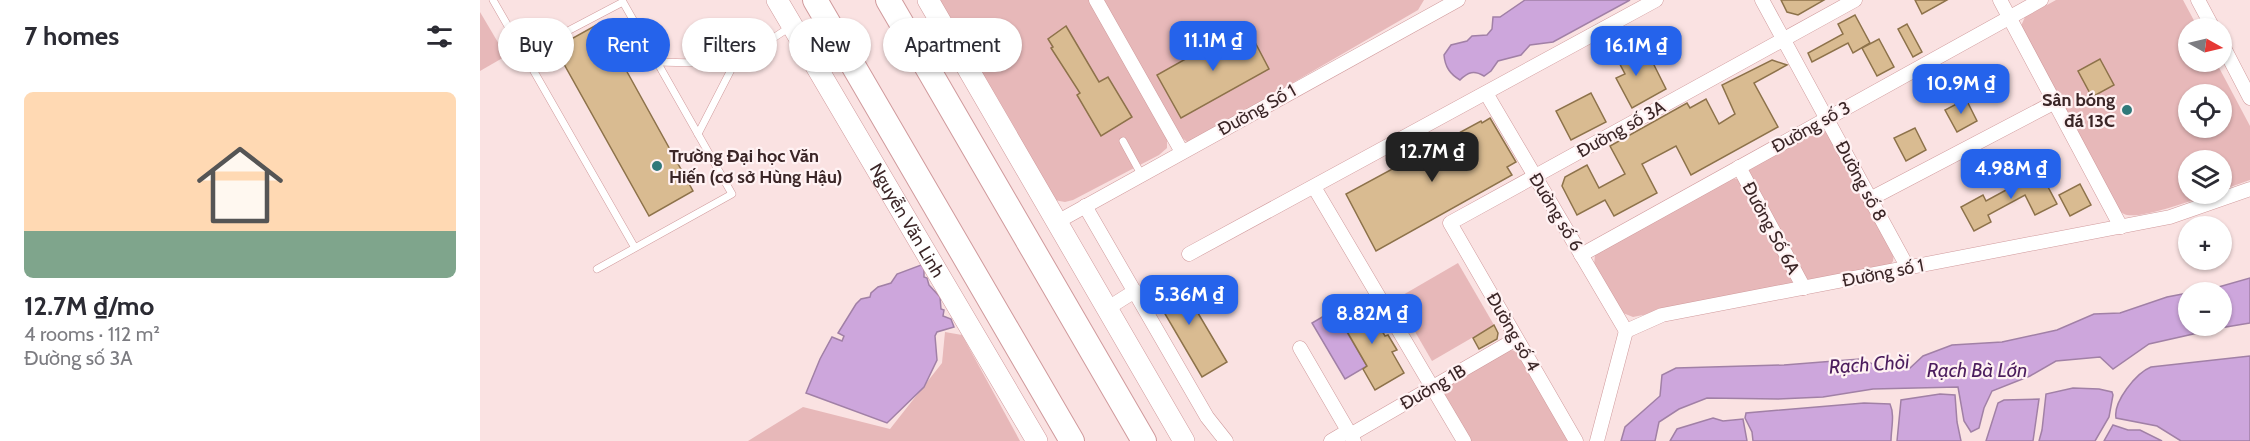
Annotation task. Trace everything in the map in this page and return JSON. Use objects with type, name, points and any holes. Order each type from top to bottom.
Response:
[{"type":"highway","points":[[888,0],[1144,441]]},
{"type":"highway","name":"Nguyễn Văn Linh","points":[[818,5],[1072,441]]},
{"type":"main road","name":"Nguyễn Văn Linh","points":[[777,0],[789,20]]},
{"type":"main road","points":[[928,0],[1184,441]]},
{"type":"main road","points":[[803,18],[818,5]]},
{"type":"main road","name":"Nguyễn Văn Linh","points":[[820,72],[1037,441]]},
{"type":"street","points":[[1096,0],[1182,152]]},
{"type":"street","name":"Đường Số 1","points":[[1057,222],[1438,5],[1458,0]]},
{"type":"street","points":[[1189,254],[1656,0]]},
{"type":"street","name":"Đường số 8","points":[[1762,0],[1908,268]]},
{"type":"street","name":"Đường số 3A","points":[[1450,223],[1855,0]]},
{"type":"street","points":[[2000,0],[2121,227]]},
{"type":"street","name":"Đường số 3","points":[[1581,255],[2041,0]]},
{"type":"street","points":[[2198,0],[2208,18]]},
{"type":"street","points":[[2232,63],[2250,98]]},
{"type":"street","name":"Đường số 6","points":[[1486,93],[1626,331]]},
{"type":"street","points":[[1870,199],[2055,102]]},
{"type":"street","name":"Đường Số 6A","points":[[1739,167],[1804,288]]},
{"type":"street","points":[[1314,187],[1464,441]]},
{"type":"street","name":"Đường số 1","points":[[1626,331],[1662,315],[2170,217],[2250,189]]},
{"type":"street","points":[[1085,206],[1207,417],[1226,441]]},
{"type":"street","name":"Đường số 4","points":[[1450,223],[1576,441]]},
{"type":"street","points":[[1108,308],[1135,291]]},
{"type":"street","points":[[1598,441],[1626,331]]},
{"type":"street","name":"Đường 1B","points":[[1331,441],[1351,436],[1516,339]]},
{"type":"street","points":[[1300,348],[1351,436]]},
{"type":"lane","points":[[493,0],[503,18]]},
{"type":"lane","points":[[593,18],[623,2],[632,18]]},
{"type":"lane","points":[[534,72],[634,248]]},
{"type":"lane","points":[[597,269],[732,194],[663,72]]},
{"type":"lane","points":[[698,134],[730,72]]},
{"type":"lane","points":[[1123,141],[1141,174]]},
{"type":"shaded area","points":[[936,0],[1091,0],[1167,137],[1167,148],[1159,155],[1073,200],[1065,202],[1054,200],[978,72],[1022,72],[1022,18],[947,18]]},
{"type":"shaded area","points":[[1103,0],[1424,0],[1418,10],[1196,139],[1187,142],[1179,135]]},
{"type":"shaded area","name":"Sân bóng đá 13C","points":[[2056,0],[2183,0],[2193,18],[2178,18],[2178,72],[2221,72],[2228,84],[2178,84],[2178,138],[2232,138],[2232,92],[2250,126],[2250,180],[2232,186],[2232,150],[2178,150],[2178,204],[2181,204],[2145,214],[2122,213],[2116,206],[2021,26],[2025,17]]},
{"type":"shaded area","points":[[480,12],[498,42],[498,61],[480,71]]},
{"type":"shaded area","points":[[1820,129],[1828,132],[1894,253],[1890,266],[1809,281],[1805,278],[1748,173],[1749,170]]},
{"type":"shaded area","points":[[1733,178],[1740,180],[1794,280],[1789,288],[1633,317],[1623,313],[1594,266],[1595,254]]},
{"type":"shaded area","points":[[1458,263],[1494,325],[1432,361],[1396,299]]},
{"type":"shaded area","points":[[945,332],[962,335],[1020,441],[748,441],[803,407],[890,429],[942,363]]},
{"type":"shaded area","points":[[1510,350],[1517,351],[1569,441],[1469,441],[1443,394],[1445,388]]},
{"type":"water","points":[[1525,0],[1630,0],[1553,42],[1530,45],[1521,55],[1498,61],[1484,76],[1471,73],[1460,80],[1453,75],[1447,67],[1444,55],[1451,45],[1467,41],[1472,36],[1487,35],[1492,29],[1493,17],[1500,17]]},
{"type":"water","points":[[921,265],[924,268],[924,277],[940,297],[941,309],[944,310],[943,316],[951,319],[954,327],[937,332],[935,336],[937,360],[924,387],[887,423],[806,393],[832,337],[842,341],[844,336],[838,333],[856,304],[861,299],[870,297],[878,287],[891,283],[897,274]]},
{"type":"water","name":"Rạch Bà Lớn","points":[[2250,278],[2250,323],[2232,326],[2232,283]]},
{"type":"water","name":"Rạch Bà Lớn","points":[[2178,295],[2178,336],[2184,336],[2149,344],[2113,369],[2100,357],[2056,361],[2030,376],[1992,391],[1984,408],[1979,428],[1971,432],[1964,421],[1958,387],[1873,389],[1823,397],[1707,398],[1679,409],[1659,422],[1655,441],[1621,441],[1625,427],[1660,396],[1662,375],[1676,368],[1784,365],[1860,359],[1886,369],[1910,368],[1923,356],[1952,345],[2002,342],[2057,330],[2094,314],[2120,313]]},
{"type":"water","points":[[1334,310],[1367,366],[1345,379],[1312,323]]},
{"type":"water","points":[[2250,356],[2250,441],[2181,441],[2157,426],[2116,418],[2116,411],[2122,396],[2139,375],[2151,367]]},
{"type":"water","points":[[2073,388],[2112,392],[2109,417],[2095,441],[2039,441],[2046,394]]},
{"type":"water","points":[[1940,394],[1955,395],[1961,441],[1897,441],[1901,400]]},
{"type":"water","points":[[2039,399],[2033,441],[1986,441],[1998,403],[2004,400]]},
{"type":"water","points":[[1864,403],[1890,404],[1893,417],[1891,441],[1753,441],[1752,432],[1745,418],[1746,413]]},
{"type":"water","points":[[1713,418],[1723,421],[1743,419],[1747,441],[1670,441],[1677,429]]},
{"type":"water","points":[[2113,425],[2128,430],[2140,430],[2162,441],[2104,441]]},
{"type":"building","points":[[1781,0],[1824,0],[1798,15],[1787,12]]},
{"type":"building","points":[[1915,0],[1947,0],[1922,14]]},
{"type":"building","points":[[1855,15],[1870,43],[1853,53],[1848,43],[1812,62],[1808,53],[1843,34],[1838,24]]},
{"type":"building","points":[[1907,24],[1922,52],[1913,57],[1898,29]]},
{"type":"building","points":[[1246,25],[1269,69],[1181,118],[1157,75]]},
{"type":"building","points":[[1066,26],[1099,82],[1108,77],[1132,117],[1101,136],[1077,95],[1080,93],[1051,48],[1053,47],[1048,39]]},
{"type":"building","points":[[586,31],[586,72],[627,72],[693,191],[649,216],[568,72],[574,72],[574,37]]},
{"type":"building","points":[[1614,33],[1634,69],[1651,59],[1666,89],[1632,108],[1616,78],[1625,74],[1606,38]]},
{"type":"building","points":[[1879,39],[1894,67],[1877,76],[1862,48]]},
{"type":"building","points":[[2100,59],[2114,85],[2092,97],[2078,71]]},
{"type":"building","points":[[1772,60],[1787,65],[1754,83],[1778,127],[1691,175],[1676,146],[1642,164],[1657,193],[1614,216],[1605,200],[1577,215],[1562,186],[1565,177],[1587,165],[1599,188],[1625,174],[1610,146],[1687,103],[1690,108],[1706,99],[1719,124],[1735,114],[1722,85]]},
{"type":"building","points":[[1591,93],[1606,122],[1571,140],[1556,111]]},
{"type":"building","points":[[1966,99],[1977,121],[1957,132],[1945,110]]},
{"type":"building","points":[[1490,118],[1516,162],[1507,167],[1512,175],[1376,251],[1346,194]]},
{"type":"building","points":[[1915,128],[1926,150],[1906,161],[1894,138]]},
{"type":"building","points":[[2039,170],[2057,204],[2035,215],[2025,195],[1988,215],[1991,222],[1974,231],[1961,207],[1983,195],[1986,201]]},
{"type":"building","points":[[2080,184],[2091,205],[2070,216],[2059,195]]},
{"type":"building","points":[[1176,276],[1227,362],[1202,377],[1151,290]]},
{"type":"building","points":[[1364,300],[1385,336],[1388,335],[1397,350],[1392,352],[1404,373],[1375,390],[1363,369],[1367,366],[1338,316]]},
{"type":"building","points":[[1494,325],[1498,333],[1497,339],[1479,349],[1473,338]]},
{"type":"place","name":"Sân bóng đá 13C","points":[[2127,110]]},
{"type":"place","name":"Trường Đại học Văn Hiến (cơ sở Hùng Hậu)","points":[[657,166]]},
{"type":"water label","name":"Rạch Chòi","points":[[1869,364]]}]
